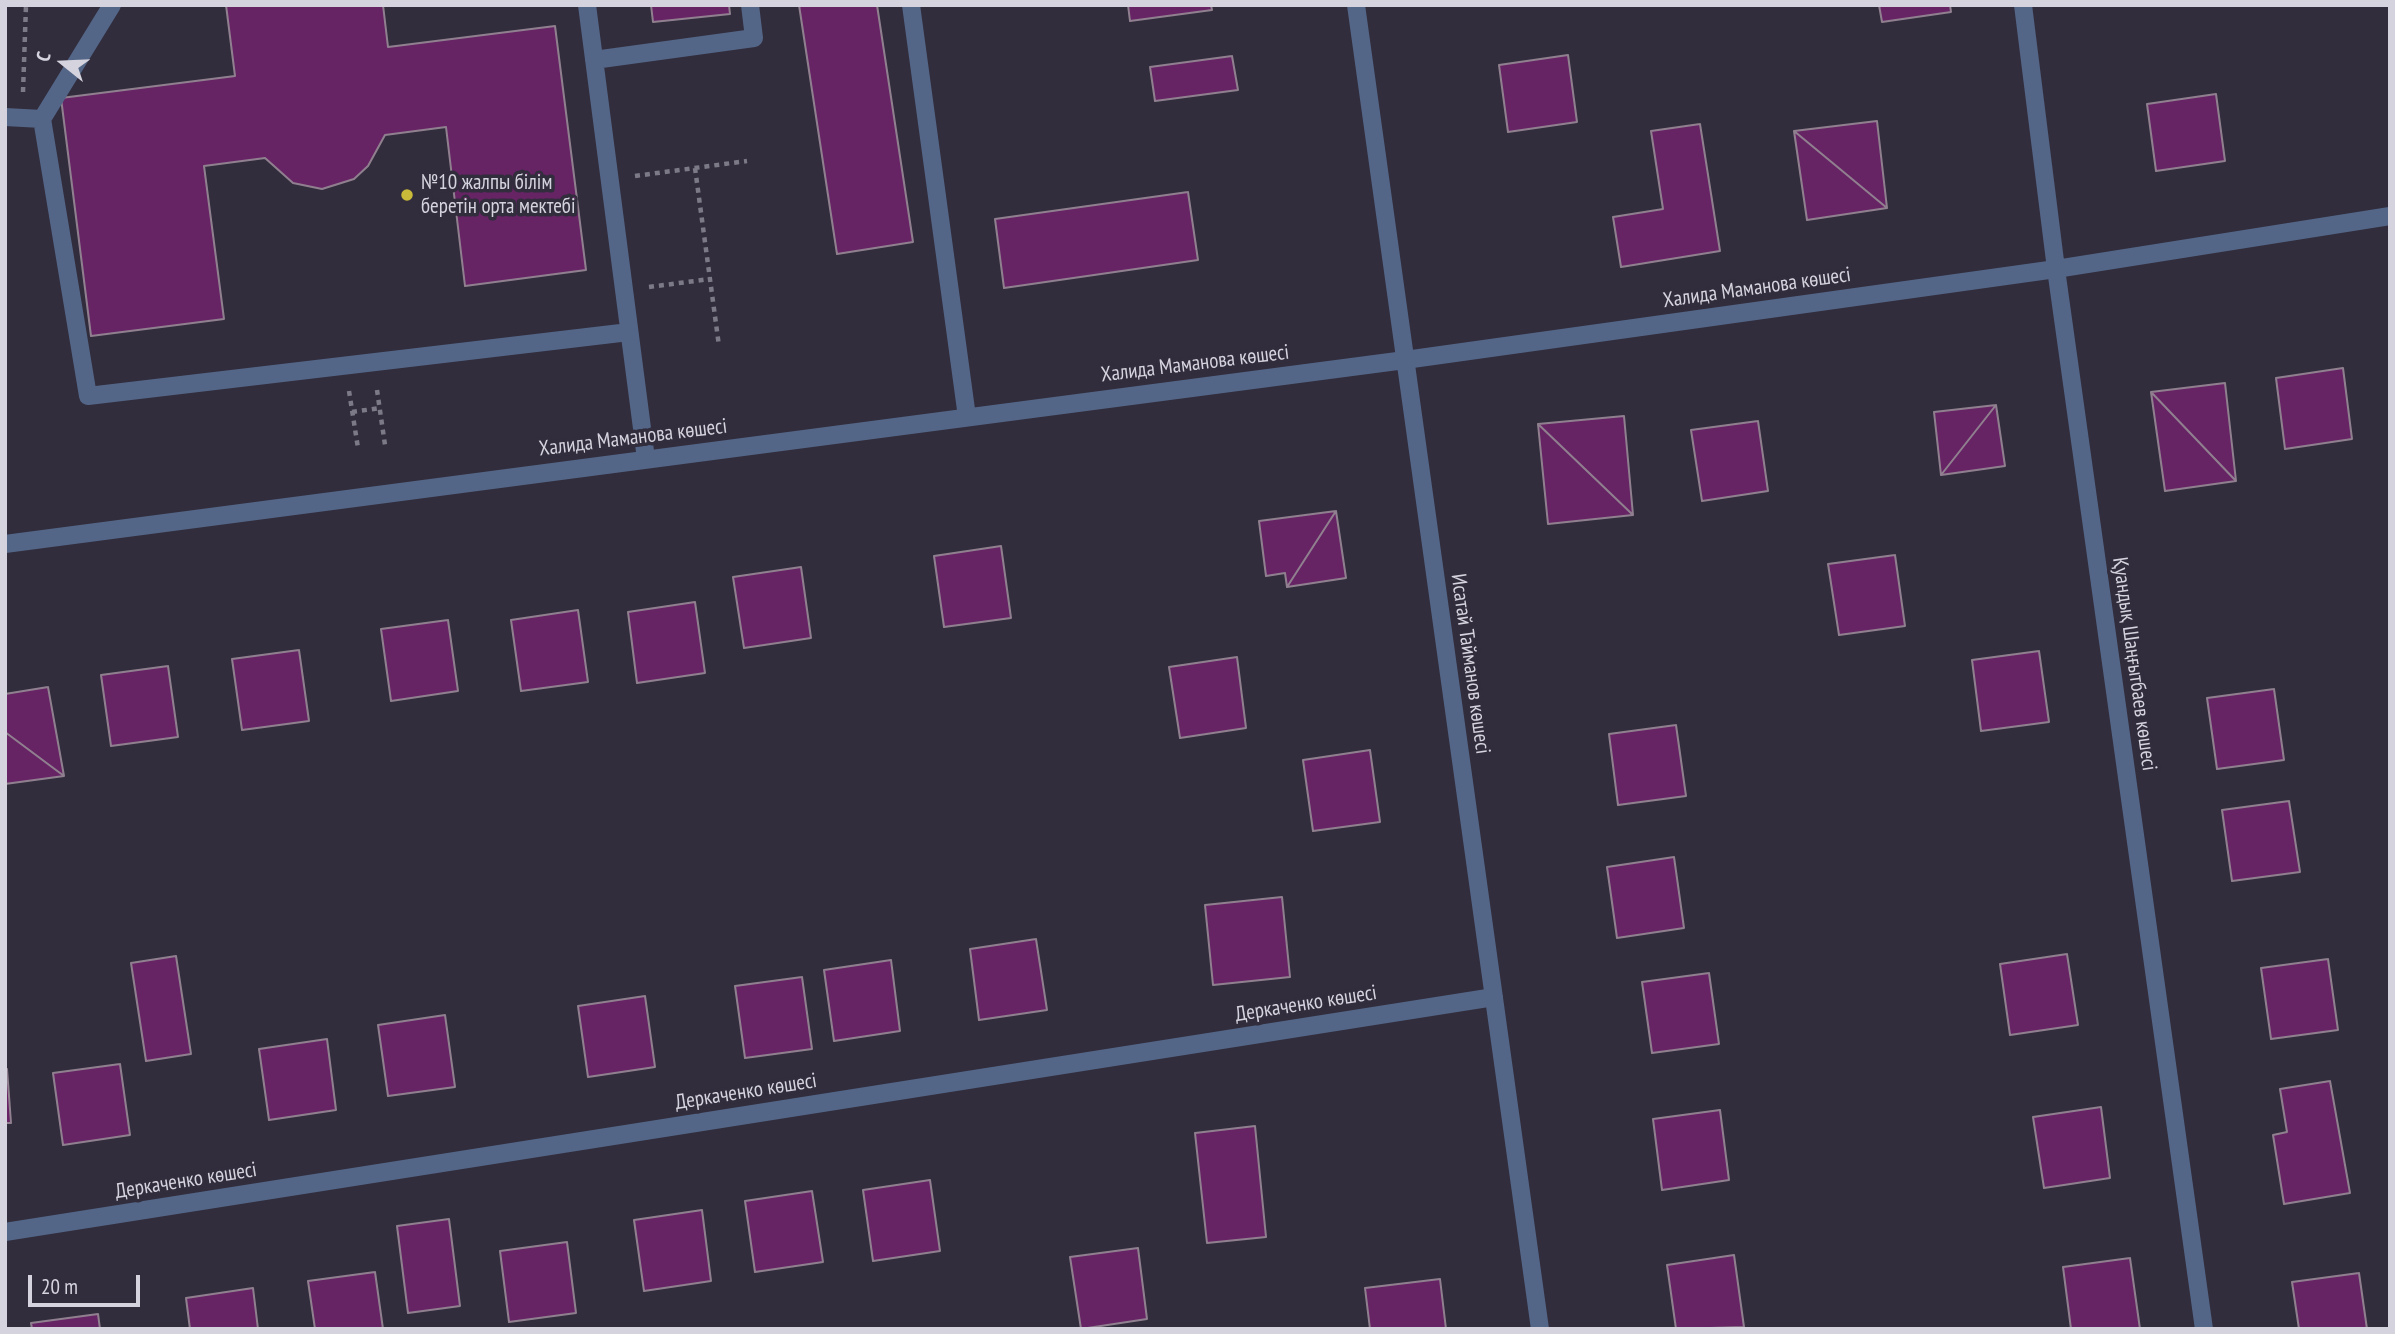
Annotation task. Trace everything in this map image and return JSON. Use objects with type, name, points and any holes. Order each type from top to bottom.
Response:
[{"type":"street","points":[[112,5],[42,119],[88,396],[629,332]]},
{"type":"street","points":[[587,5],[646,459]]},
{"type":"street","points":[[594,60],[754,38],[750,5]]},
{"type":"street","points":[[911,5],[967,417]]},
{"type":"street","name":"Исатай Тайманов көшесі","points":[[1356,5],[1540,1329]]},
{"type":"street","name":"Қуандық Шаңғытбаев көшесі","points":[[2023,5],[2056,269],[2204,1329]]},
{"type":"street","points":[[14,117],[42,119]]},
{"type":"street","name":"Халида Маманова көшесі","points":[[5,544],[1405,360],[2056,269],[2390,216]]},
{"type":"street","name":"Деркаченко көшесі","points":[[5,1232],[1494,997]]},
{"type":"path","points":[[14,117],[26,5]]},
{"type":"path","points":[[609,179],[747,161]]},
{"type":"path","points":[[695,168],[719,346]]},
{"type":"path","points":[[624,291],[710,279]]},
{"type":"path","points":[[373,362],[385,445]]},
{"type":"path","points":[[345,366],[358,448]]},
{"type":"path","points":[[352,412],[380,408]]},
{"type":"building","points":[[226,5],[383,5],[388,47],[555,26],[586,270],[465,286],[446,127],[385,135],[368,166],[354,179],[322,189],[293,183],[265,158],[204,166],[224,319],[91,336],[61,98],[235,76]]},
{"type":"building","points":[[651,5],[729,5],[730,14],[653,22]]},
{"type":"building","points":[[799,5],[877,5],[913,242],[837,254]]},
{"type":"building","points":[[1128,5],[1211,5],[1212,10],[1130,21]]},
{"type":"building","points":[[1879,5],[1950,5],[1951,12],[1882,22]]},
{"type":"building","points":[[1568,55],[1577,122],[1508,132],[1499,65]]},
{"type":"building","points":[[1232,56],[1238,90],[1155,101],[1150,67]]},
{"type":"building","points":[[2216,94],[2225,161],[2156,171],[2147,104]]},
{"type":"building","points":[[1877,121],[1887,208],[1794,131]]},
{"type":"building","points":[[1700,124],[1720,251],[1621,267],[1613,217],[1663,209],[1651,131]]},
{"type":"building","points":[[1794,131],[1887,208],[1807,220]]},
{"type":"building","points":[[1188,192],[1198,260],[1004,288],[995,219]]},
{"type":"building","points":[[2343,368],[2352,439],[2285,449],[2276,378]]},
{"type":"building","points":[[2225,383],[2236,481],[2151,392]]},
{"type":"building","points":[[2151,392],[2236,481],[2165,491]]},
{"type":"building","points":[[1996,405],[1941,475],[1934,412]]},
{"type":"building","points":[[1996,405],[2005,466],[1941,475]]},
{"type":"building","points":[[1624,416],[1633,515],[1538,424]]},
{"type":"building","points":[[1758,421],[1768,491],[1702,501],[1691,430]]},
{"type":"building","points":[[1538,424],[1633,515],[1548,524]]},
{"type":"building","points":[[1336,511],[1287,587],[1285,573],[1266,576],[1259,521]]},
{"type":"building","points":[[1336,511],[1346,578],[1287,587]]},
{"type":"building","points":[[1001,546],[1011,618],[944,627],[934,556]]},
{"type":"building","points":[[1895,555],[1905,626],[1839,635],[1828,564]]},
{"type":"building","points":[[801,567],[811,638],[744,648],[733,577]]},
{"type":"building","points":[[695,602],[705,673],[637,683],[628,612]]},
{"type":"building","points":[[578,610],[588,682],[521,691],[511,620]]},
{"type":"building","points":[[448,620],[458,691],[391,701],[381,629]]},
{"type":"building","points":[[299,650],[309,721],[242,730],[232,659]]},
{"type":"building","points":[[2039,651],[2049,722],[1981,731],[1972,660]]},
{"type":"building","points":[[1237,657],[1246,728],[1180,738],[1169,667]]},
{"type":"building","points":[[168,666],[178,737],[111,746],[101,675]]},
{"type":"building","points":[[48,687],[64,776],[5,732],[5,694]]},
{"type":"building","points":[[2274,689],[2284,760],[2217,769],[2207,698]]},
{"type":"building","points":[[1676,725],[1686,796],[1618,805],[1609,734]]},
{"type":"building","points":[[5,732],[64,776],[5,784]]},
{"type":"building","points":[[1370,750],[1380,822],[1313,831],[1303,760]]},
{"type":"building","points":[[2289,801],[2300,872],[2232,881],[2222,810]]},
{"type":"building","points":[[1674,857],[1684,928],[1617,938],[1607,867]]},
{"type":"building","points":[[1282,897],[1290,977],[1213,985],[1205,905]]},
{"type":"building","points":[[1036,939],[1047,1010],[979,1020],[970,949]]},
{"type":"building","points":[[2067,954],[2078,1025],[2010,1035],[2000,964]]},
{"type":"building","points":[[176,956],[191,1054],[146,1061],[131,963]]},
{"type":"building","points":[[2328,959],[2338,1030],[2271,1039],[2261,968]]},
{"type":"building","points":[[891,960],[900,1031],[834,1041],[824,970]]},
{"type":"building","points":[[1709,973],[1719,1044],[1652,1053],[1642,982]]},
{"type":"building","points":[[802,977],[812,1049],[745,1058],[735,986]]},
{"type":"building","points":[[645,996],[655,1067],[588,1077],[578,1006]]},
{"type":"building","points":[[445,1015],[455,1087],[388,1096],[378,1025]]},
{"type":"building","points":[[327,1039],[336,1110],[269,1120],[259,1049]]},
{"type":"building","points":[[120,1064],[130,1135],[63,1145],[53,1073]]},
{"type":"building","points":[[7,1069],[11,1123],[5,1123]]},
{"type":"building","points":[[2330,1081],[2350,1193],[2284,1204],[2273,1135],[2287,1132],[2280,1089]]},
{"type":"building","points":[[2101,1107],[2110,1178],[2044,1188],[2033,1117]]},
{"type":"building","points":[[1720,1110],[1729,1180],[1662,1190],[1653,1119]]},
{"type":"building","points":[[1255,1126],[1266,1237],[1207,1243],[1195,1133]]},
{"type":"building","points":[[930,1180],[940,1251],[873,1261],[863,1190]]},
{"type":"building","points":[[812,1191],[823,1262],[755,1272],[745,1201]]},
{"type":"building","points":[[702,1210],[711,1281],[644,1291],[634,1220]]},
{"type":"building","points":[[449,1219],[460,1306],[408,1313],[397,1226]]},
{"type":"building","points":[[567,1242],[576,1313],[509,1322],[500,1251]]},
{"type":"building","points":[[1138,1248],[1147,1319],[1081,1329],[1070,1257]]},
{"type":"building","points":[[1734,1255],[1744,1327],[1676,1329],[1667,1265]]},
{"type":"building","points":[[2130,1258],[2140,1329],[2071,1329],[2063,1267]]},
{"type":"building","points":[[375,1272],[383,1329],[315,1329],[308,1281]]},
{"type":"building","points":[[2359,1273],[2367,1329],[2299,1329],[2292,1282]]},
{"type":"building","points":[[1440,1279],[1446,1329],[1370,1329],[1365,1288]]},
{"type":"building","points":[[253,1288],[258,1329],[190,1329],[186,1298]]},
{"type":"building","points":[[98,1314],[100,1329],[32,1329],[31,1323]]},
{"type":"place","name":"№10 жалпы білім беретін орта мектебі","points":[[407,195]]}]
